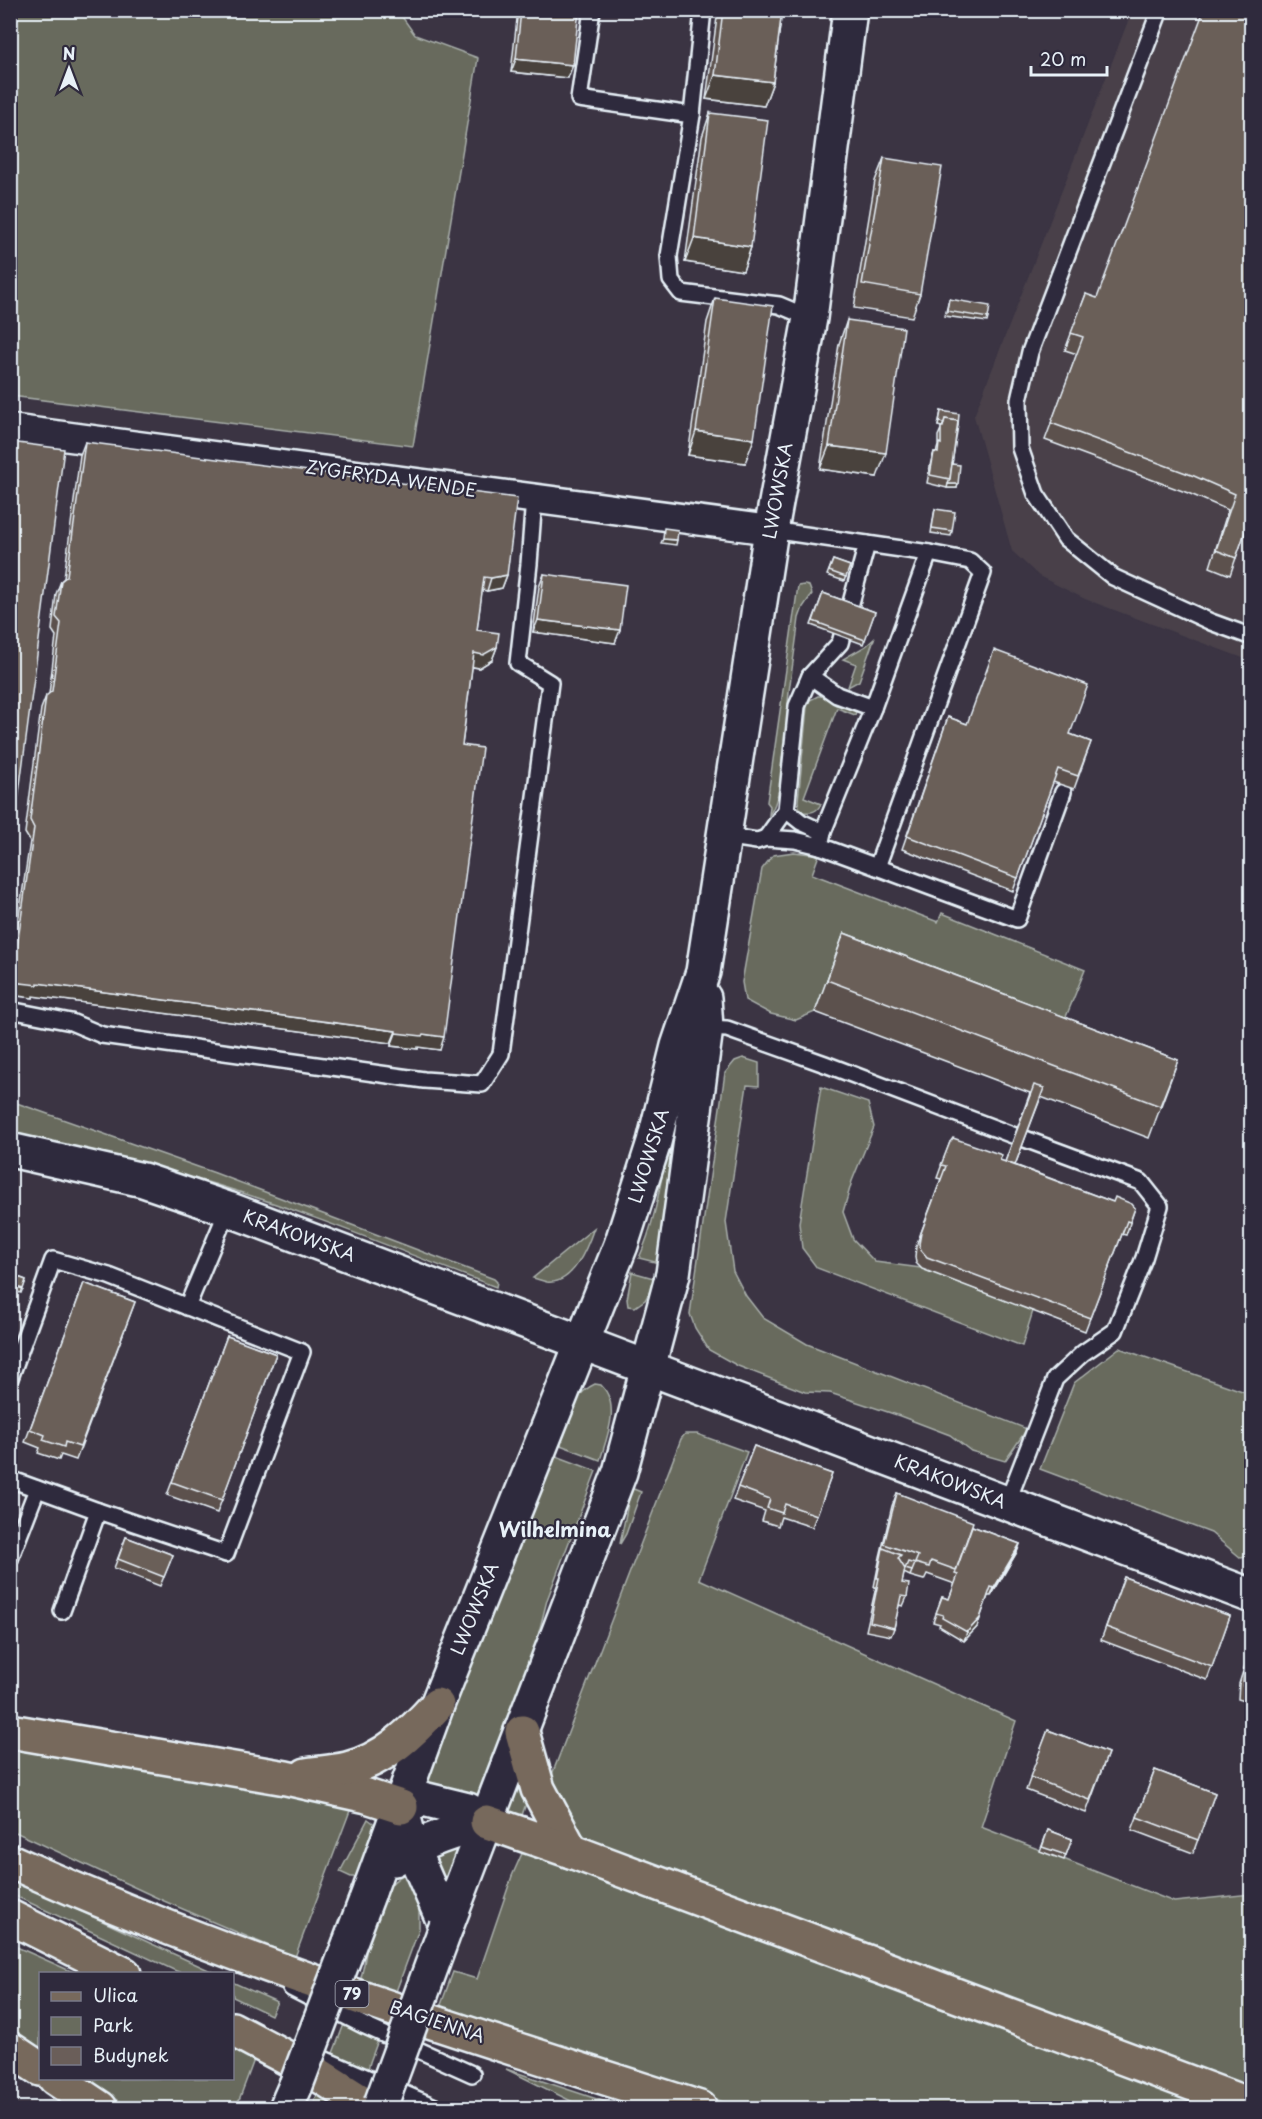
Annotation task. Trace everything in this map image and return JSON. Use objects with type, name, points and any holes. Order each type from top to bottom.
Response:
[{"type":"main road","points":[[286,1778],[349,1769],[370,1759],[396,1745],[414,1731],[437,1705]]},
{"type":"main road","points":[[10,1731],[286,1778],[367,1796],[401,1807]]},
{"type":"main road","points":[[522,1732],[538,1789],[571,1851]]},
{"type":"main road","points":[[487,1822],[571,1851],[1251,2106]]},
{"type":"main road","name":"BAGIENNA","points":[[10,1861],[264,1965],[700,2109]]},
{"type":"main road","points":[[10,1917],[120,1972]]},
{"type":"main road","points":[[234,2030],[319,2075],[371,2109]]},
{"type":"main road","points":[[10,2049],[39,2068]]},
{"type":"main road","points":[[56,2080],[100,2109]]},
{"type":"street","name":"LWOWSKA","points":[[292,2101],[437,1705],[621,1245],[654,1142],[678,1046],[703,972],[771,530],[810,318],[850,10]]},
{"type":"street","name":"ZYGFRYDA WENDE","points":[[22,435],[534,498],[771,530]]},
{"type":"street","name":"LWOWSKA","points":[[379,2109],[621,1472],[673,1274],[706,1028],[703,972]]},
{"type":"street","name":"KRAKOWSKA","points":[[10,1150],[143,1180],[228,1209],[1251,1596]]},
{"type":"street","points":[[446,1928],[412,1848],[401,1807],[423,1799],[468,1810],[487,1822]]},
{"type":"street","points":[[374,1880],[412,1848],[444,1834],[487,1822]]},
{"type":"lane","points":[[592,10],[579,99],[692,115]]},
{"type":"lane","points":[[703,10],[692,115],[669,256],[671,280],[681,293],[779,305],[810,318]]},
{"type":"lane","points":[[1160,10],[1030,352],[1019,400],[1020,448],[1036,494],[1066,539],[1113,577],[1211,622],[1251,637]]},
{"type":"lane","points":[[10,1010],[70,1022],[102,1035],[405,1077],[482,1084],[501,1054],[550,683],[518,663],[534,498]]},
{"type":"lane","points":[[771,530],[970,561],[983,573],[877,867]]},
{"type":"lane","points":[[766,838],[786,810],[797,706],[810,676],[840,643],[867,544]]},
{"type":"lane","points":[[821,839],[873,708],[929,553]]},
{"type":"lane","points":[[810,676],[837,695],[873,708]]},
{"type":"lane","points":[[786,810],[821,839],[877,867],[1017,919],[1063,792]]},
{"type":"lane","points":[[724,837],[757,841],[766,838],[821,839]]},
{"type":"lane","points":[[706,1028],[727,1029],[1142,1182],[1160,1206],[1144,1258],[1115,1331],[1083,1353],[1055,1379],[1007,1503]]},
{"type":"lane","points":[[187,1307],[228,1209]]},
{"type":"lane","points":[[10,1378],[53,1260],[109,1276],[302,1352],[226,1554],[10,1479]]},
{"type":"lane","points":[[10,1559],[37,1489]]},
{"type":"lane","points":[[62,1611],[98,1511]]},
{"type":"lane","points":[[199,1940],[365,2026],[472,2074]]},
{"type":"lane","points":[[234,2023],[364,2076],[437,2109]]},
{"type":"shaded area","points":[[1132,11],[1251,11],[1251,661],[1085,599],[1039,576],[1012,551],[974,416]]},
{"type":"green space","points":[[11,10],[398,11],[415,35],[478,58],[413,446],[11,396]]},
{"type":"green space","points":[[798,586],[809,586],[812,594],[799,618],[789,692],[782,775],[769,815],[770,806],[767,802]]},
{"type":"green space","points":[[874,639],[859,681],[848,687],[856,664],[843,659]]},
{"type":"green space","points":[[823,696],[836,705],[854,708],[856,711],[855,715],[837,708],[804,797],[821,804],[814,811],[803,812],[798,801],[807,707],[810,700]]},
{"type":"green space","points":[[794,852],[819,855],[812,874],[938,922],[942,913],[1085,970],[1053,1049],[832,966],[815,1012],[796,1020],[771,1014],[745,1000],[742,982],[762,869],[773,855]]},
{"type":"green space","points":[[743,1058],[759,1063],[759,1086],[747,1085],[726,1222],[733,1271],[746,1296],[763,1318],[807,1344],[1027,1429],[1005,1461],[971,1451],[950,1435],[900,1416],[830,1393],[805,1392],[738,1366],[709,1350],[695,1328],[690,1314],[725,1073],[735,1061]]},
{"type":"green space","points":[[821,1087],[868,1103],[874,1127],[852,1181],[843,1212],[853,1239],[875,1262],[921,1268],[1033,1311],[1022,1346],[817,1268],[802,1248],[799,1223]]},
{"type":"green space","points":[[11,1101],[215,1173],[494,1279],[497,1282],[496,1287],[250,1195],[189,1177],[11,1134]]},
{"type":"green space","points":[[671,1141],[677,1141],[659,1263],[639,1258],[653,1218],[667,1149]]},
{"type":"green space","points":[[594,1228],[578,1264],[564,1278],[547,1282],[533,1278]]},
{"type":"green space","points":[[632,1272],[657,1279],[645,1300],[635,1307],[628,1306],[627,1299]]},
{"type":"green space","points":[[1119,1348],[1251,1394],[1251,1556],[1241,1558],[1211,1533],[1040,1469],[1074,1383]]},
{"type":"green space","points":[[595,1384],[601,1385],[607,1393],[611,1411],[609,1431],[600,1460],[555,1443],[580,1394]]},
{"type":"green space","points":[[685,1434],[697,1434],[747,1452],[699,1579],[1016,1721],[981,1827],[1174,1902],[1251,1894],[1251,2091],[592,1842],[573,1826],[548,1785],[681,1439]]},
{"type":"green space","points":[[551,1454],[596,1471],[547,1600],[523,1696],[481,1803],[425,1786]]},
{"type":"green space","points":[[631,1488],[641,1492],[626,1534],[620,1544]]},
{"type":"green space","points":[[11,1749],[321,1799],[351,1808],[295,1957],[164,1901],[11,1830]]},
{"type":"green space","points":[[521,1775],[530,1792],[521,1818],[507,1810]]},
{"type":"green space","points":[[368,1819],[376,1825],[359,1877],[351,1877],[340,1872]]},
{"type":"green space","points":[[463,1843],[447,1889],[432,1855]]},
{"type":"green space","points":[[524,1849],[1219,2108],[742,2108],[439,2010],[453,1972],[477,1979],[512,1876]]},
{"type":"green space","points":[[408,1872],[419,1903],[419,1929],[370,2062],[364,2108],[312,2108],[359,1985],[377,1907],[384,1893],[394,1881]]},
{"type":"green space","points":[[11,1879],[213,1972],[176,1971],[11,1894]]},
{"type":"green space","points":[[10,1944],[73,1972],[39,1972],[39,2048],[11,2029]]},
{"type":"green space","points":[[234,1983],[277,2002],[271,2015],[234,1997]]},
{"type":"green space","points":[[234,2046],[255,2057],[236,2108],[130,2108],[87,2080],[234,2080]]},
{"type":"green space","points":[[506,2069],[624,2108],[585,2108]]},
{"type":"building","points":[[521,10],[579,10],[573,65],[516,59]]},
{"type":"building","points":[[723,10],[782,10],[773,82],[715,75]]},
{"type":"building","points":[[1204,10],[1251,10],[1251,515],[1236,558],[1216,550],[1235,494],[1194,476],[1051,423],[1083,337],[1071,333],[1086,294],[1097,298]]},
{"type":"building","points":[[710,113],[768,120],[751,247],[694,238]]},
{"type":"building","points":[[884,158],[942,167],[920,294],[862,284]]},
{"type":"building","points":[[715,298],[773,306],[754,439],[696,431]]},
{"type":"building","points":[[949,299],[990,306],[988,318],[947,311]]},
{"type":"building","points":[[847,320],[904,328],[886,453],[829,446]]},
{"type":"building","points":[[941,411],[959,414],[958,425],[958,421],[945,419],[944,423],[939,422]]},
{"type":"building","points":[[945,419],[958,421],[950,479],[930,475],[934,452],[938,453],[939,443],[941,444],[941,427]]},
{"type":"building","points":[[10,442],[64,449],[10,861]]},
{"type":"building","points":[[85,442],[517,498],[507,575],[484,577],[477,630],[499,633],[497,647],[483,655],[474,653],[462,745],[482,748],[444,1037],[396,1033],[396,1031],[38,983],[38,985],[12,982],[34,828],[30,820],[46,696],[52,691],[61,623],[56,617],[61,581],[67,576]]},
{"type":"building","points":[[952,464],[960,465],[958,484],[948,484]]},
{"type":"building","points":[[935,509],[955,512],[952,531],[932,528]]},
{"type":"building","points":[[664,528],[678,530],[677,540],[663,539]]},
{"type":"building","points":[[833,560],[850,566],[846,577],[829,571]]},
{"type":"building","points":[[544,574],[626,585],[620,630],[538,620]]},
{"type":"building","points":[[823,593],[875,612],[865,640],[813,621]]},
{"type":"building","points":[[994,650],[1088,685],[1070,734],[1091,742],[1078,776],[1058,769],[1018,878],[907,836],[948,717],[967,724]]},
{"type":"building","points":[[844,933],[1178,1060],[1160,1106],[827,980]]},
{"type":"building","points":[[1034,1085],[1044,1088],[1015,1165],[1005,1162]]},
{"type":"building","points":[[953,1138],[1002,1155],[1000,1160],[1113,1202],[1115,1197],[1132,1204],[1135,1208],[1130,1222],[1127,1221],[1090,1318],[927,1257],[921,1250],[919,1244],[921,1233],[946,1166],[941,1165]]},
{"type":"building","points":[[10,1274],[26,1280],[23,1289],[10,1285]]},
{"type":"building","points":[[84,1283],[135,1302],[80,1447],[65,1442],[64,1447],[43,1440],[45,1435],[30,1429]]},
{"type":"building","points":[[227,1336],[276,1354],[222,1500],[172,1482]]},
{"type":"building","points":[[754,1446],[832,1474],[817,1515],[785,1504],[782,1513],[767,1508],[770,1499],[738,1487]]},
{"type":"building","points":[[897,1493],[973,1522],[956,1570],[931,1561],[929,1567],[915,1563],[918,1556],[884,1544]]},
{"type":"building","points":[[972,1526],[1020,1544],[994,1588],[991,1587],[980,1618],[967,1632],[942,1618],[943,1615],[936,1613],[942,1597],[949,1599]]},
{"type":"building","points":[[126,1537],[173,1555],[164,1577],[118,1559]]},
{"type":"building","points":[[883,1548],[901,1555],[898,1558],[905,1569],[902,1583],[909,1584],[907,1597],[901,1596],[894,1628],[870,1622]]},
{"type":"building","points":[[908,1562],[915,1564],[912,1571],[905,1569]]},
{"type":"building","points":[[1124,1577],[1230,1616],[1212,1667],[1106,1627]]},
{"type":"building","points":[[1251,1647],[1251,1689],[1243,1686],[1244,1671]]},
{"type":"building","points":[[1048,1730],[1108,1753],[1090,1800],[1030,1777]]},
{"type":"building","points":[[1155,1770],[1215,1793],[1198,1840],[1137,1817]]},
{"type":"building","points":[[1048,1830],[1072,1839],[1066,1855],[1042,1847]]},
{"type":"district","name":"Wilhelmina","points":[[555,1530]]}]
